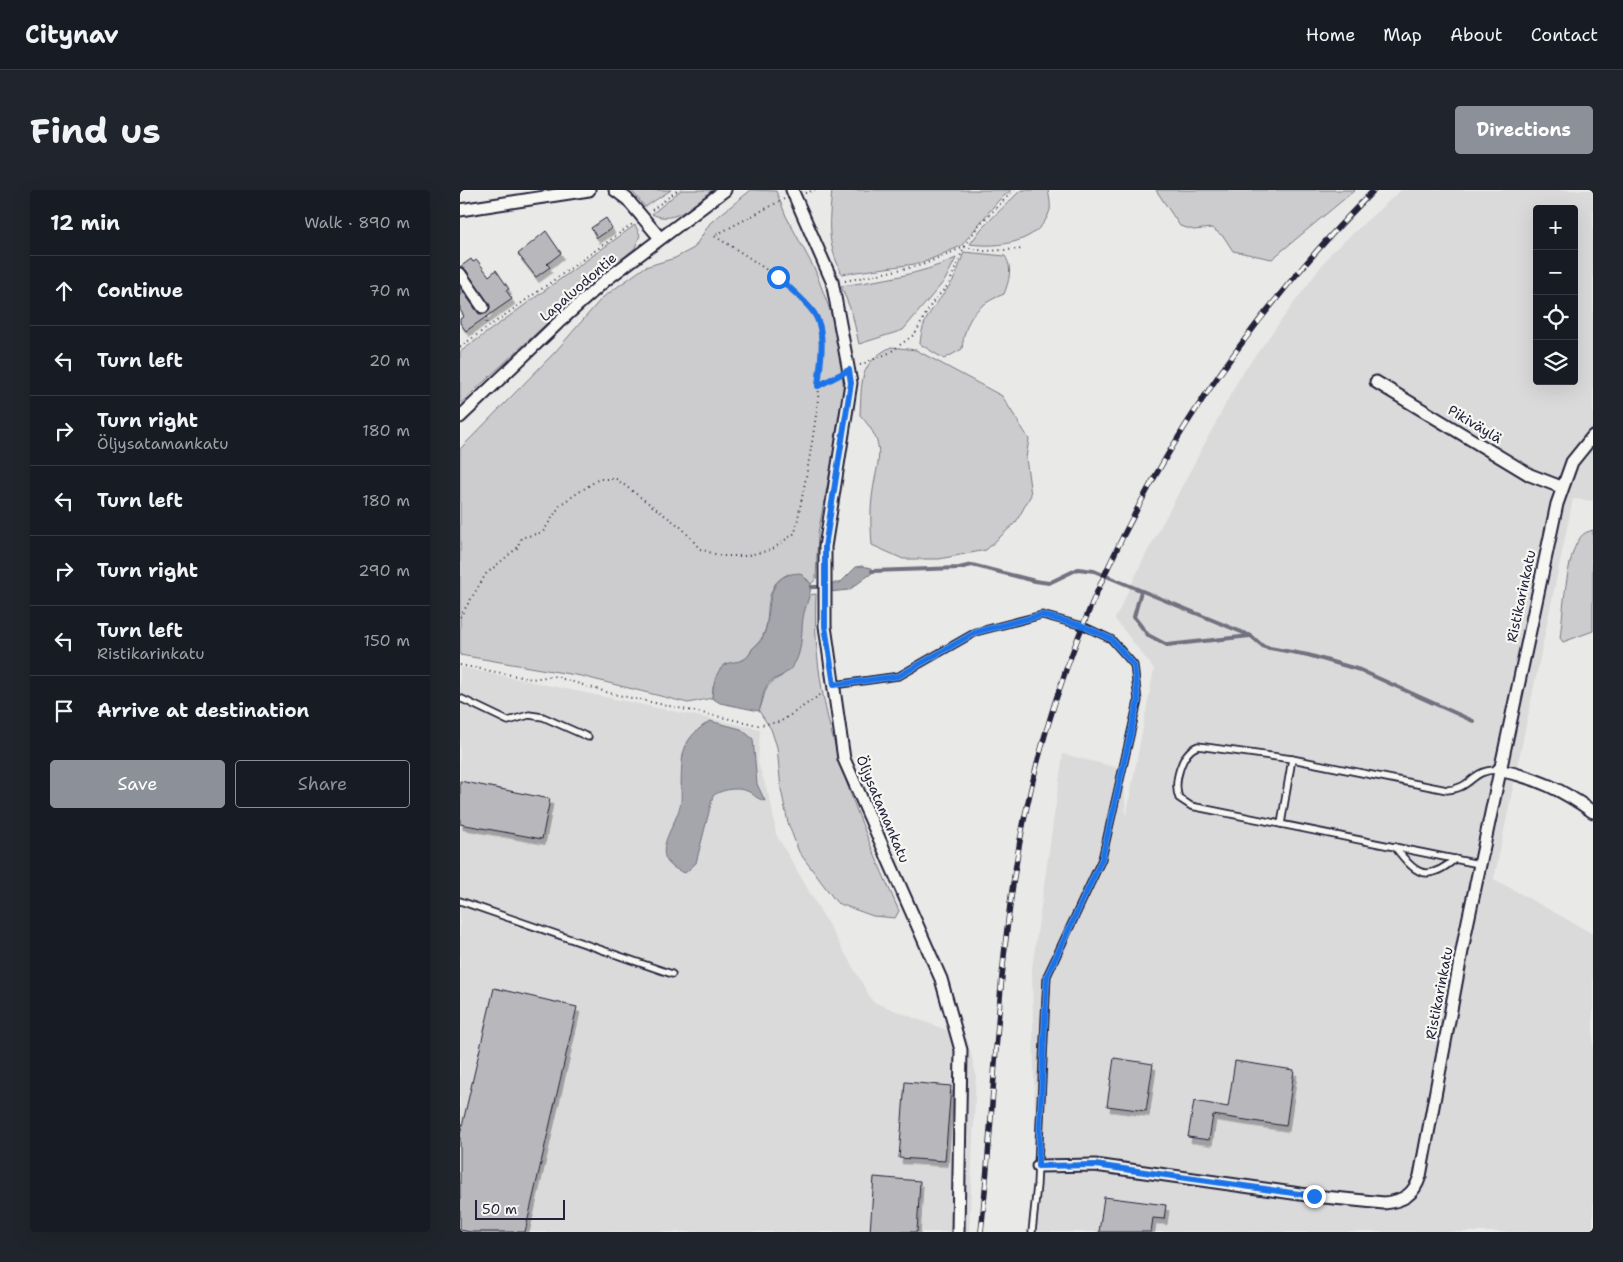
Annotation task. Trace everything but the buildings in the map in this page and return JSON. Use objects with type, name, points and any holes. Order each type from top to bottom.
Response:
[{"type":"street","points":[[460,210],[588,190]]},
{"type":"street","points":[[615,190],[623,194],[660,238]]},
{"type":"street","name":"Lapaluodontie","points":[[460,417],[607,279],[724,190]]},
{"type":"street","name":"Öljysatamankatu","points":[[793,193],[832,284],[851,383],[825,547],[825,626],[844,760],[941,979],[960,1050],[958,1232]]},
{"type":"street","points":[[460,274],[483,307]]},
{"type":"street","name":"Pikiväylä","points":[[1376,382],[1530,475],[1561,487]]},
{"type":"street","name":"Ristikarinkatu","points":[[1038,1166],[1095,1165],[1314,1196],[1384,1203],[1404,1199],[1411,1194],[1420,1176],[1498,770],[1561,487],[1572,462],[1593,436]]},
{"type":"street","points":[[1498,770],[1525,775],[1553,786],[1593,812]]},
{"type":"lane","points":[[834,685],[899,676],[976,632],[1042,615],[1083,626],[1111,639],[1134,665],[1138,701],[1102,859],[1047,976],[1038,1166],[1032,1232]]},
{"type":"lane","points":[[460,698],[508,721],[529,715],[543,717],[588,737]]},
{"type":"lane","points":[[1479,864],[1191,806],[1179,798],[1177,788],[1184,757],[1188,751],[1198,746],[1292,759],[1447,790],[1460,788],[1482,771],[1498,770]]},
{"type":"lane","points":[[1281,824],[1292,759]]},
{"type":"lane","points":[[1395,847],[1412,867],[1422,873],[1435,873],[1455,859]]},
{"type":"lane","points":[[460,901],[672,974]]},
{"type":"path","points":[[460,347],[678,190]]},
{"type":"path","points":[[818,386],[889,353],[915,334],[932,302],[949,284],[964,247],[979,225],[1014,190]]},
{"type":"path","points":[[460,617],[486,574],[517,548],[521,538],[543,532],[561,504],[600,479],[616,479],[682,528],[700,549],[721,556],[744,556],[771,550],[795,533],[818,386],[820,339],[814,313],[778,277],[714,236],[793,193]]},
{"type":"path","points":[[832,284],[922,265],[964,247],[984,252],[1022,249]]},
{"type":"path","points":[[460,665],[532,680],[554,676],[613,694],[758,725],[780,722],[834,685]]},
{"type":"shaded area","points":[[631,190],[671,190],[645,207]]},
{"type":"shaded area","points":[[681,190],[712,190],[677,215],[660,217],[652,214]]},
{"type":"shaded area","points":[[751,190],[776,191],[786,216],[815,270],[841,340],[844,400],[818,533],[816,579],[811,584],[807,579],[788,574],[776,582],[769,602],[764,633],[744,660],[727,664],[713,687],[712,698],[688,703],[581,676],[460,655],[460,449],[556,351],[602,298],[645,267],[675,258],[694,248],[710,223]]},
{"type":"shaded area","points":[[832,190],[1011,190],[998,201],[961,246],[922,263],[842,274],[831,242],[830,213]]},
{"type":"shaded area","points":[[1021,190],[1048,190],[1050,210],[1045,221],[1037,230],[1017,241],[1005,244],[970,244],[982,228]]},
{"type":"shaded area","points":[[1156,190],[1355,190],[1272,259],[1233,251],[1224,237],[1212,228],[1194,230],[1180,226]]},
{"type":"shaded area","points":[[1401,190],[1593,190],[1593,501],[1573,499],[1494,879],[1593,934],[1593,1232],[1037,1232],[1032,968],[1063,754],[1123,769],[1126,817],[1154,669],[1115,619],[1142,562],[1241,375],[1331,253]]},
{"type":"shaded area","points":[[635,225],[640,235],[635,248],[574,298],[460,404],[460,352]]},
{"type":"shaded area","points":[[964,252],[1005,256],[1010,270],[1009,279],[1004,294],[979,308],[969,321],[962,349],[944,359],[920,344],[921,335],[926,319],[955,277]]},
{"type":"shaded area","points":[[956,258],[945,280],[903,330],[859,344],[852,313],[841,286],[914,273]]},
{"type":"shaded area","points":[[891,347],[916,350],[1002,396],[1029,439],[1026,458],[1031,495],[1016,522],[986,550],[939,559],[903,559],[872,545],[871,504],[879,455],[875,437],[860,415],[861,392],[867,367],[880,353]]},
{"type":"shaded area","points":[[1593,530],[1593,631],[1563,642],[1560,638],[1571,558],[1581,536]]},
{"type":"shaded area","points":[[856,567],[871,568],[872,573],[849,590],[829,592],[829,583],[840,583]]},
{"type":"shaded area","points":[[800,573],[811,584],[811,588],[803,618],[800,650],[796,662],[787,672],[767,685],[759,711],[720,703],[712,698],[715,679],[719,670],[726,664],[746,658],[762,639],[766,629],[771,597],[779,580],[787,575]]},
{"type":"shaded area","points":[[816,594],[816,636],[820,677],[828,718],[851,796],[899,911],[895,918],[873,916],[837,903],[799,852],[788,823],[781,789],[777,747],[771,729],[759,711],[768,687],[782,676],[809,595]]},
{"type":"shaded area","points":[[460,667],[760,729],[758,763],[771,803],[776,834],[873,1002],[967,1038],[976,1074],[969,1232],[460,1232]]},
{"type":"shaded area","points":[[710,721],[741,729],[753,739],[757,784],[765,801],[747,791],[737,789],[726,790],[713,796],[696,863],[685,873],[673,867],[666,860],[665,844],[681,804],[682,765],[685,749],[693,735]]},
{"type":"waterway","points":[[872,571],[959,568],[972,565],[1049,583],[1078,569],[1094,571],[1251,636],[1264,647],[1308,655],[1360,670],[1473,721]]},
{"type":"waterway","points":[[811,587],[818,587]]},
{"type":"waterway","points":[[1141,591],[1134,617],[1148,635],[1167,645],[1250,636]]},
{"type":"railway","points":[[981,1232],[1003,965],[1014,877],[1033,780],[1061,685],[1096,594],[1139,505],[1189,420],[1245,339],[1307,262],[1374,190]]},
{"type":"route","points":[[778,277],[814,313],[820,330],[821,356],[818,386],[834,380],[849,370],[851,383],[825,547],[825,626],[834,685],[899,676],[976,632],[1042,615],[1083,626],[1111,639],[1134,665],[1138,701],[1102,859],[1047,976],[1038,1166],[1095,1165],[1314,1196]]}]
